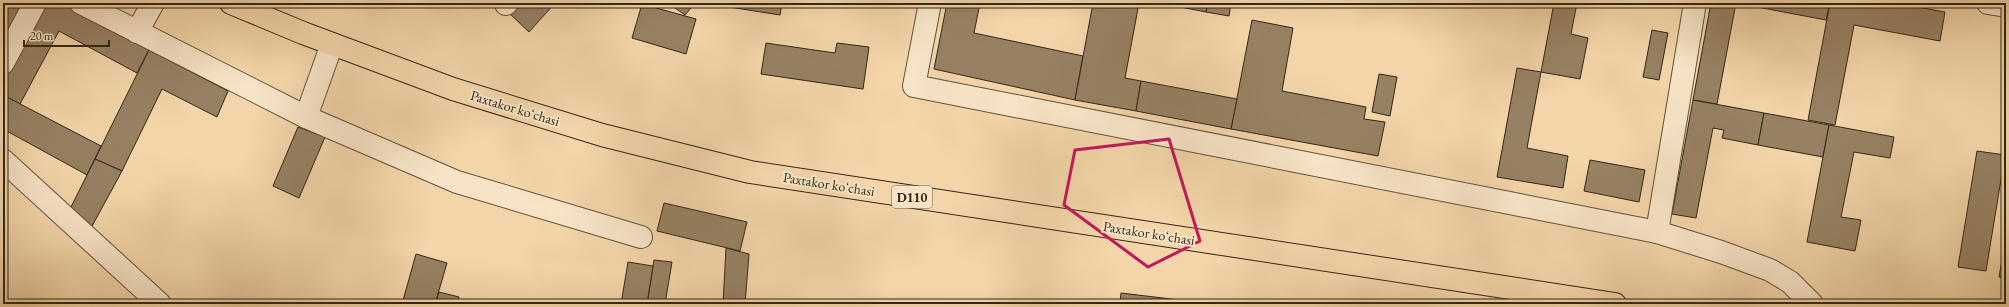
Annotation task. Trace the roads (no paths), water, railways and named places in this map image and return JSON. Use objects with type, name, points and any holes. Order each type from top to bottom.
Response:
[{"type":"main road","name":"Paxtakor koʻchasi","points":[[231,3],[332,44],[453,89],[595,133],[750,172],[1615,304]]},
{"type":"street","points":[[3,63],[35,3]]},
{"type":"street","points":[[81,3],[306,117],[458,182],[640,238]]},
{"type":"street","points":[[137,32],[153,3]]},
{"type":"street","points":[[930,3],[914,86],[1657,232],[1721,252],[1770,270],[1790,282],[1812,304]]},
{"type":"street","points":[[1657,232],[1695,3]]},
{"type":"street","points":[[1988,3],[2006,6]]},
{"type":"street","points":[[306,117],[332,44]]},
{"type":"street","points":[[3,160],[160,304]]}]
